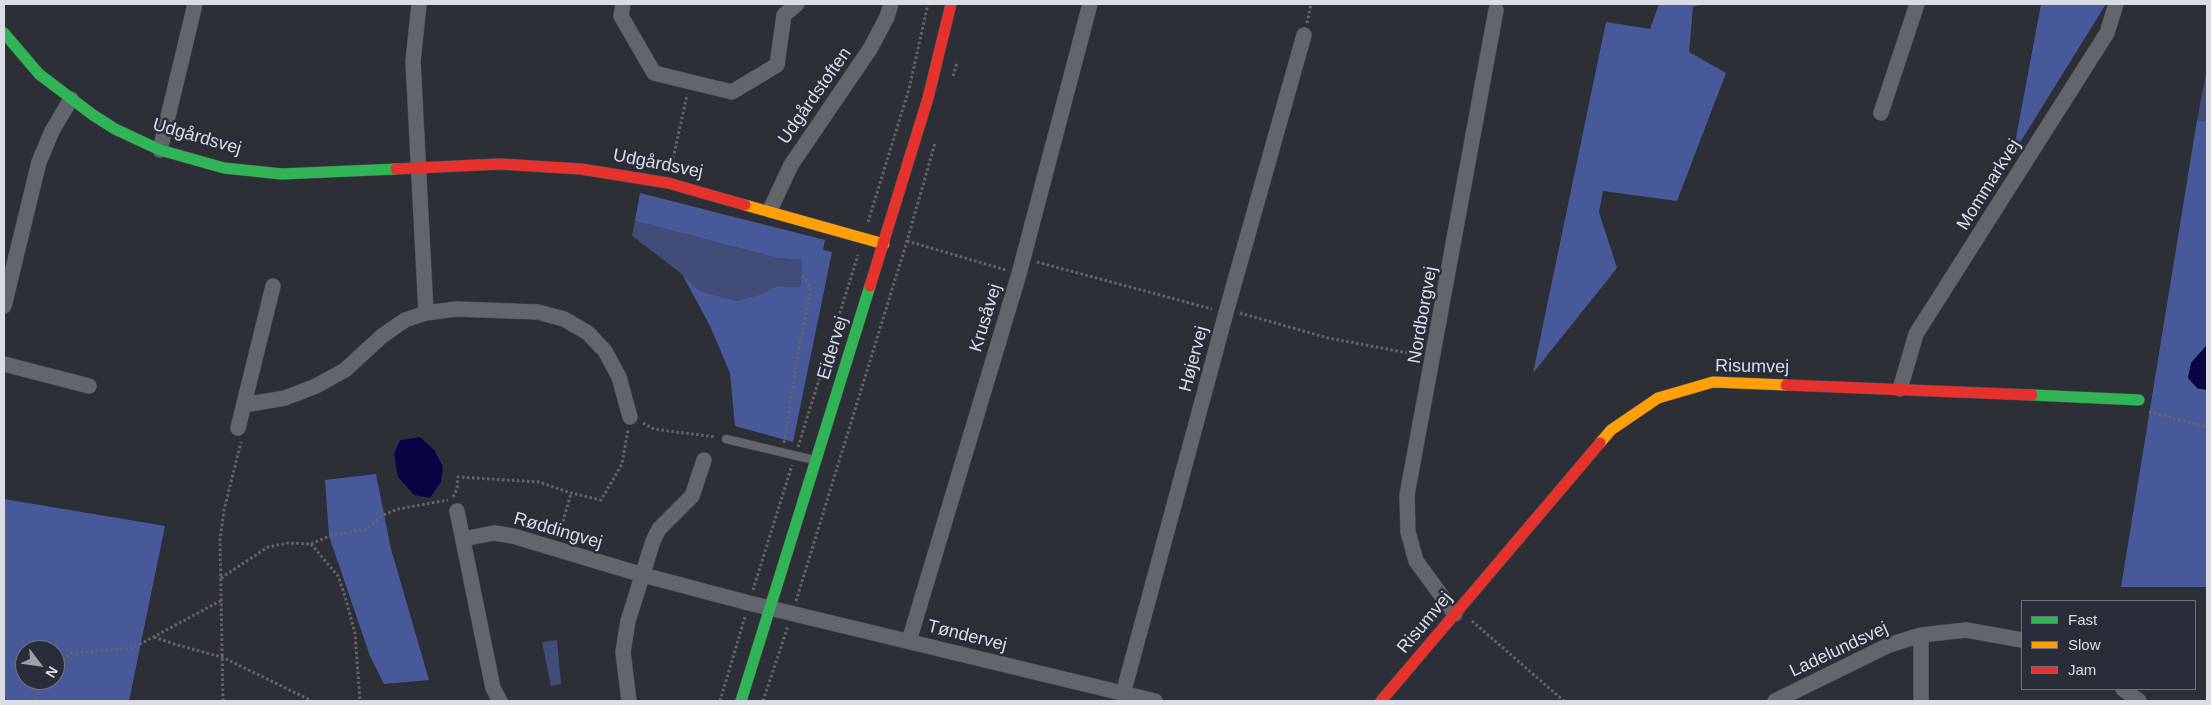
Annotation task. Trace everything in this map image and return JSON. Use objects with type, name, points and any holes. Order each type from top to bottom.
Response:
[{"type":"street","points":[[160,150],[195,4]]},
{"type":"street","points":[[419,4],[413,61],[426,313]]},
{"type":"street","points":[[623,4],[621,16],[654,72],[732,92],[777,66],[784,15],[797,4]]},
{"type":"street","name":"Udgårdstoften","points":[[770,210],[791,164],[870,49],[887,17],[891,4]]},
{"type":"street","name":"Eidervej","points":[[741,701],[928,98],[951,4]]},
{"type":"street","name":"Krusåvej","points":[[909,641],[1019,274],[1090,4]]},
{"type":"street","points":[[1881,113],[1917,4]]},
{"type":"street","name":"Mommarkvej","points":[[1900,389],[1916,334],[2107,32],[2116,4]]},
{"type":"street","name":"Nordborgvej","points":[[1455,614],[1416,561],[1408,532],[1408,495],[1496,10]]},
{"type":"street","name":"Udgårdsvej","points":[[4,33],[39,74],[115,129],[160,150],[224,168],[282,174],[500,164],[581,168],[668,183],[770,210],[884,244]]},
{"type":"street","name":"Højervej","points":[[1124,694],[1227,309],[1304,35]]},
{"type":"street","points":[[4,306],[39,162],[52,131],[71,99]]},
{"type":"street","points":[[238,428],[273,286]]},
{"type":"street","points":[[244,406],[285,398],[316,386],[344,370],[382,336],[406,320],[426,313],[456,309],[538,312],[564,319],[588,333],[605,351],[619,377],[630,417]]},
{"type":"street","points":[[4,364],[89,386]]},
{"type":"street","name":"Risumvej","points":[[1381,701],[1611,430],[1658,398],[1713,382],[2139,400]]},
{"type":"street","points":[[629,701],[623,652],[628,621],[642,575],[659,529],[692,496],[704,460]]},
{"type":"street","points":[[457,511],[493,688],[500,701]]},
{"type":"street","name":"Røddingvej","points":[[463,539],[494,533],[514,536],[642,575],[771,608]]},
{"type":"street","name":"Tøndervej","points":[[771,608],[1155,701]]},
{"type":"street","name":"Ladelundsvej","points":[[1775,701],[1889,645],[1921,635],[1966,630],[2021,640]]},
{"type":"street","points":[[1921,635],[1921,701]]},
{"type":"street","points":[[2124,690],[2139,701]]},
{"type":"lane","points":[[726,439],[816,461]]},
{"type":"path","points":[[720,701],[909,89],[928,4]]},
{"type":"path","points":[[952,82],[958,55]]},
{"type":"path","points":[[668,183],[690,82]]},
{"type":"path","points":[[763,701],[907,241],[936,138]]},
{"type":"path","points":[[907,241],[1019,274]]},
{"type":"path","points":[[783,453],[796,367],[812,287],[800,275]]},
{"type":"path","points":[[2139,400],[2143,411],[2207,427]]},
{"type":"path","points":[[630,417],[654,429],[726,439]]},
{"type":"path","points":[[223,701],[220,540],[224,510],[243,434],[238,428]]},
{"type":"path","points":[[556,548],[571,493]]},
{"type":"path","points":[[311,544],[338,576],[344,593],[355,633],[360,701]]},
{"type":"path","points":[[65,658],[72,653],[133,648],[222,600]]},
{"type":"path","points":[[1455,614],[1471,620],[1564,701]]},
{"type":"path","points":[[154,637],[177,645],[222,656],[312,701]]},
{"type":"path","points":[[32,701],[36,700]]},
{"type":"shaded area","points":[[1659,4],[1702,4],[1693,7],[1689,52],[1726,73],[1677,201],[1603,191],[1599,212],[1617,268],[1533,373],[1606,22],[1650,29]]},
{"type":"shaded area","points":[[2041,4],[2106,4],[2013,154]]},
{"type":"shaded area","points":[[2207,69],[2207,121],[2197,120]]},
{"type":"shaded area","points":[[2197,120],[2207,121],[2207,345],[2191,363],[2197,388],[2207,390],[2207,587],[2121,587]]},
{"type":"shaded area","points":[[640,193],[825,240],[823,250],[832,252],[793,442],[735,426],[730,373],[710,326],[682,274],[700,291],[737,301],[762,294],[777,286],[800,287],[802,260],[777,258],[635,221]]},
{"type":"shaded area","points":[[635,221],[777,258],[802,260],[800,287],[777,286],[764,294],[737,301],[700,291],[682,274],[632,236]]},
{"type":"shaded area","points":[[2207,345],[2207,390],[2197,388],[2188,378],[2191,363]]},
{"type":"shaded area","points":[[420,437],[435,451],[443,467],[441,482],[430,498],[414,495],[398,477],[394,454],[400,440]]},
{"type":"shaded area","points":[[376,474],[391,549],[429,680],[384,684],[370,656],[329,536],[325,480]]},
{"type":"shaded area","points":[[4,499],[165,526],[129,701],[4,701]]},
{"type":"shaded area","points":[[557,640],[561,684],[551,686],[542,642]]},
{"type":"traffic: fast","points":[[4,33],[39,74],[93,115],[115,129],[160,150],[224,168],[282,174],[396,169]]},
{"type":"traffic: fast","points":[[741,701],[870,286]]},
{"type":"traffic: fast","points":[[2032,395],[2139,400]]},
{"type":"traffic: slow","points":[[745,205],[884,244]]},
{"type":"traffic: slow","points":[[1600,443],[1611,430],[1658,398],[1713,382],[1786,385]]},
{"type":"traffic: jam","points":[[870,286],[928,98],[951,4]]},
{"type":"traffic: jam","points":[[396,169],[500,164],[581,169],[668,183],[745,205]]},
{"type":"traffic: jam","points":[[1786,385],[2032,395]]},
{"type":"traffic: jam","points":[[1381,701],[1600,443]]}]
